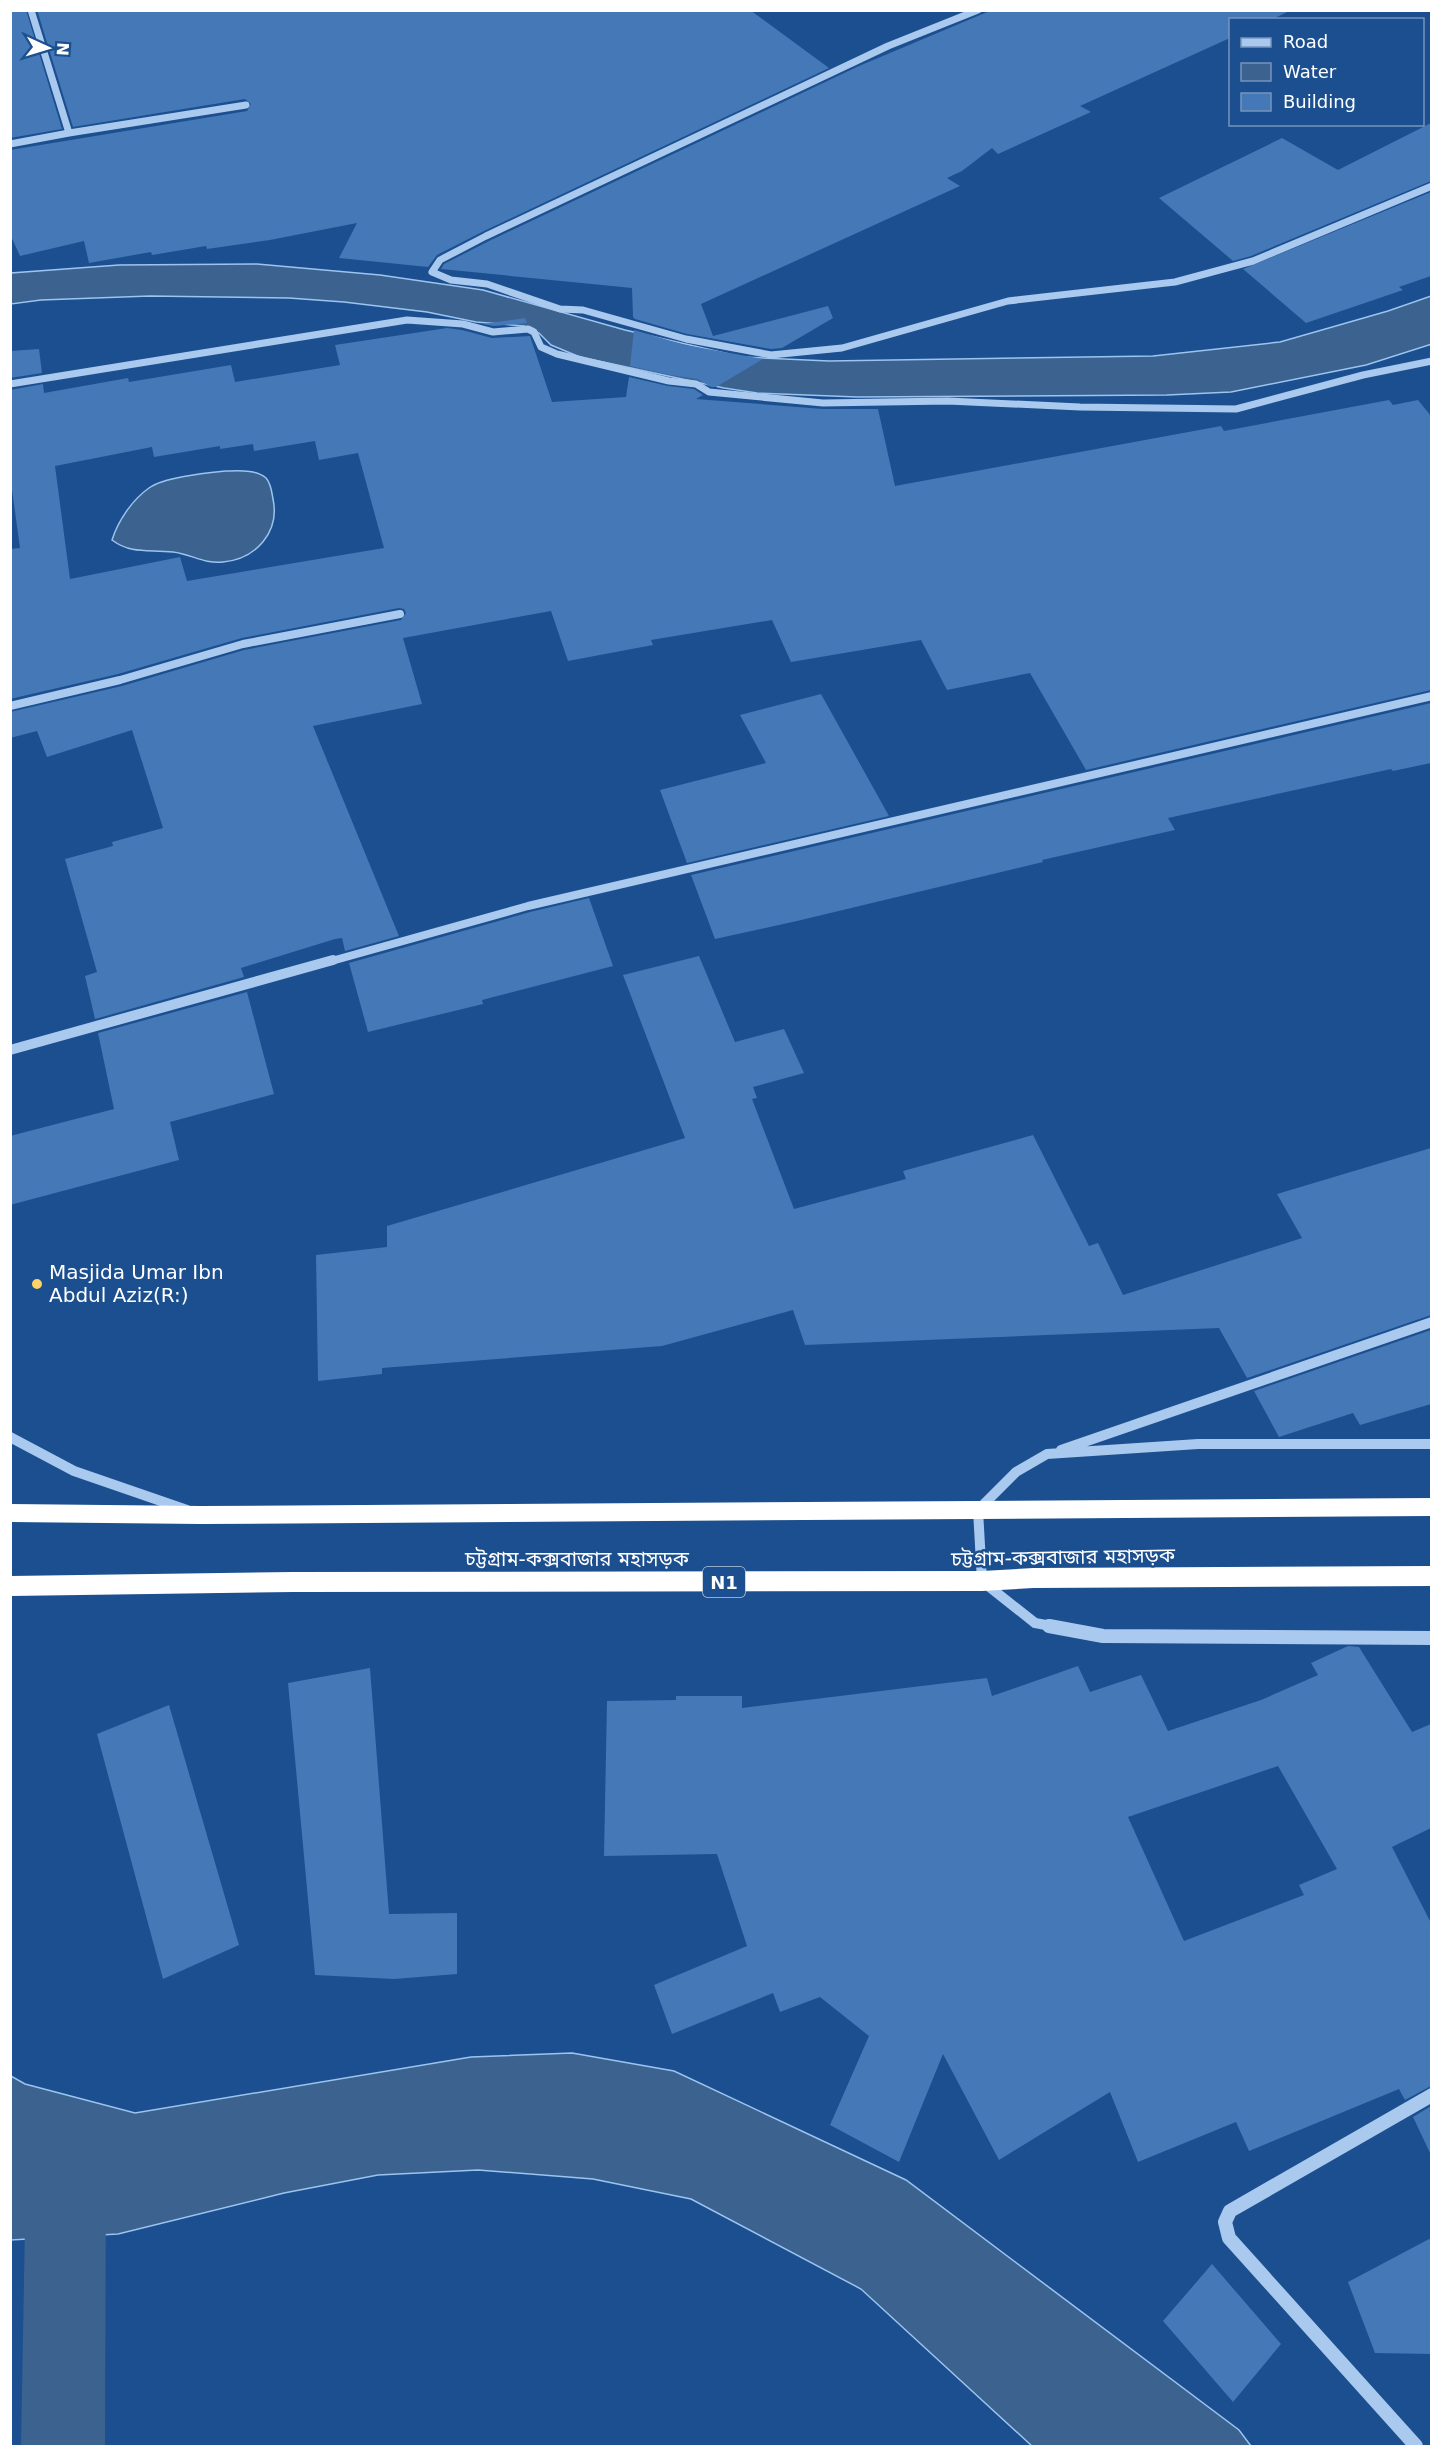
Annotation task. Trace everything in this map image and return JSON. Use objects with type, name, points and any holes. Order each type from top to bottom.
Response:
[{"type":"highway","points":[[10,1513],[201,1515],[1431,1507]]},
{"type":"highway","name":"চট্টগ্রাম-কক্সবাজার মহাসড়ক","points":[[14,1586],[293,1582],[982,1581],[1033,1578],[1431,1576]]},
{"type":"street","points":[[31,10],[69,133]]},
{"type":"street","points":[[978,10],[888,46],[486,236],[440,260],[432,272],[439,277],[487,284],[529,301],[574,311],[582,310],[686,339],[771,355],[842,348],[1008,301],[1184,279],[1253,261],[1431,186]]},
{"type":"street","points":[[10,144],[246,105]]},
{"type":"street","points":[[10,384],[407,320],[463,324],[493,332],[528,329],[534,332],[541,347],[557,354],[669,381],[696,384],[709,392],[823,403],[948,401],[1080,407],[1236,409],[1363,375],[1431,361]]},
{"type":"street","points":[[10,706],[120,680],[243,644],[400,614]]},
{"type":"street","points":[[10,1050],[528,906],[1431,696]]},
{"type":"street","points":[[1431,1322],[1257,1384],[1047,1454],[1016,1472],[978,1510],[982,1581],[1035,1623],[1103,1636],[1431,1638]]},
{"type":"street","points":[[10,1437],[74,1471],[201,1515]]},
{"type":"street","points":[[1047,1454],[1198,1444],[1431,1444]]},
{"type":"street","points":[[1416,2446],[1229,2238],[1225,2222],[1230,2211],[1431,2095]]},
{"type":"water","points":[[257,264],[380,275],[483,290],[625,330],[742,357],[829,361],[1153,356],[1280,342],[1388,311],[1431,296],[1432,344],[1366,365],[1231,392],[1167,395],[857,397],[757,393],[724,388],[580,357],[551,345],[539,333],[524,326],[476,322],[427,312],[344,302],[289,298],[150,296],[41,300],[11,304],[11,273],[119,265]]},
{"type":"water","points":[[226,471],[257,473],[266,478],[271,488],[274,511],[269,533],[263,542],[246,556],[223,562],[210,562],[173,552],[134,550],[112,540],[126,511],[149,488],[175,478]]},
{"type":"water","points":[[572,2053],[674,2071],[906,2180],[1239,2430],[1251,2446],[1032,2446],[861,2289],[691,2199],[593,2179],[478,2170],[378,2175],[284,2193],[118,2234],[11,2240],[11,2076],[25,2084],[135,2113],[471,2057]]},
{"type":"building","points":[[10,10],[26,10],[62,129],[10,138]]},
{"type":"building","points":[[37,10],[750,10],[829,68],[484,231],[437,255],[428,267],[339,258],[357,223],[270,240],[207,249],[206,246],[152,255],[151,252],[89,263],[84,241],[20,256],[10,234],[10,150],[247,111],[251,104],[245,99],[73,127]]},
{"type":"building","points":[[992,10],[1291,10],[1275,18],[1229,18],[1229,38],[1080,106],[1091,112],[998,154],[992,148],[962,171],[947,178],[960,186],[701,304],[713,336],[828,306],[833,318],[782,348],[771,349],[687,334],[635,319],[632,288],[441,269],[444,264],[489,241],[859,66]]},
{"type":"building","points":[[1431,123],[1431,181],[1251,256],[1233,261],[1159,198],[1282,138],[1338,170]]},
{"type":"building","points":[[1431,192],[1431,276],[1399,287],[1403,290],[1306,323],[1243,269]]},
{"type":"building","points":[[525,318],[527,323],[494,326],[483,324]]},
{"type":"building","points":[[447,328],[492,338],[530,336],[552,402],[626,397],[629,377],[694,389],[703,395],[696,399],[823,409],[878,409],[895,486],[1221,426],[1224,431],[1389,400],[1393,405],[1418,400],[1431,416],[1431,690],[1086,770],[1030,673],[947,690],[921,640],[791,662],[772,620],[651,640],[653,645],[568,661],[551,611],[403,638],[422,704],[313,726],[399,936],[345,951],[342,938],[335,939],[241,968],[244,977],[95,1019],[85,976],[97,972],[65,859],[113,846],[112,842],[163,828],[132,730],[47,757],[37,731],[10,738],[10,712],[122,686],[244,650],[401,620],[406,613],[404,609],[399,608],[242,638],[118,674],[10,699],[10,549],[20,548],[10,475],[10,390],[43,384],[44,393],[128,378],[129,382],[231,365],[235,382],[340,365],[335,345]],"holes":[[[315,441],[319,460],[358,453],[384,548],[187,581],[180,557],[70,579],[55,466],[152,447],[154,457],[220,446],[220,449],[253,444],[254,451]]]},
{"type":"building","points":[[634,330],[685,345],[763,359],[716,387],[711,387],[697,379],[630,366]]},
{"type":"building","points":[[39,349],[42,373],[10,378],[10,351]]},
{"type":"building","points":[[821,694],[889,816],[687,863],[660,790],[766,763],[740,715]]},
{"type":"building","points":[[1431,703],[1431,763],[1393,771],[1391,769],[1168,818],[1175,830],[1042,860],[1043,862],[797,921],[715,939],[691,875]]},
{"type":"building","points":[[589,898],[613,966],[482,1000],[483,1004],[368,1032],[349,963],[530,912]]},
{"type":"building","points":[[699,956],[735,1042],[784,1029],[804,1073],[753,1087],[757,1098],[752,1099],[794,1209],[906,1179],[903,1171],[1033,1135],[1089,1246],[1098,1243],[1123,1295],[1302,1238],[1277,1194],[1431,1148],[1431,1315],[1247,1378],[1219,1328],[805,1345],[793,1310],[662,1346],[382,1368],[382,1374],[318,1381],[316,1255],[387,1247],[387,1226],[685,1138],[623,975]]},
{"type":"building","points":[[247,992],[274,1094],[170,1122],[179,1160],[10,1205],[10,1136],[114,1109],[98,1033]]},
{"type":"building","points":[[1431,1330],[1431,1404],[1360,1425],[1353,1413],[1279,1437],[1254,1391]]},
{"type":"building","points":[[1348,1646],[1359,1647],[1412,1732],[1431,1724],[1431,1828],[1392,1847],[1431,1923],[1431,2086],[1405,2100],[1399,2089],[1249,2151],[1236,2122],[1138,2162],[1110,2092],[999,2160],[943,2054],[899,2162],[830,2125],[869,2036],[820,1997],[780,2012],[773,1993],[672,2034],[654,1985],[747,1946],[717,1854],[604,1856],[607,1701],[676,1700],[676,1696],[742,1696],[742,1708],[987,1678],[992,1696],[1078,1666],[1090,1692],[1141,1675],[1168,1731],[1261,1700],[1318,1675],[1311,1663]],"holes":[[[1278,1766],[1337,1869],[1299,1885],[1304,1895],[1184,1941],[1128,1817]]]},
{"type":"building","points":[[370,1668],[389,1914],[457,1913],[457,1974],[394,1979],[315,1975],[288,1683]]},
{"type":"building","points":[[169,1705],[239,1945],[163,1979],[97,1734]]},
{"type":"building","points":[[1431,2106],[1431,2155],[1413,2117]]},
{"type":"building","points":[[1431,2238],[1431,2354],[1375,2353],[1348,2282]]},
{"type":"building","points":[[1212,2264],[1281,2344],[1233,2402],[1163,2321]]},
{"type":"waterway","points":[[63,2446],[66,2168]]},
{"type":"place","name":"Masjida Umar Ibn Abdul Aziz(R:)","points":[[37,1284]]}]
